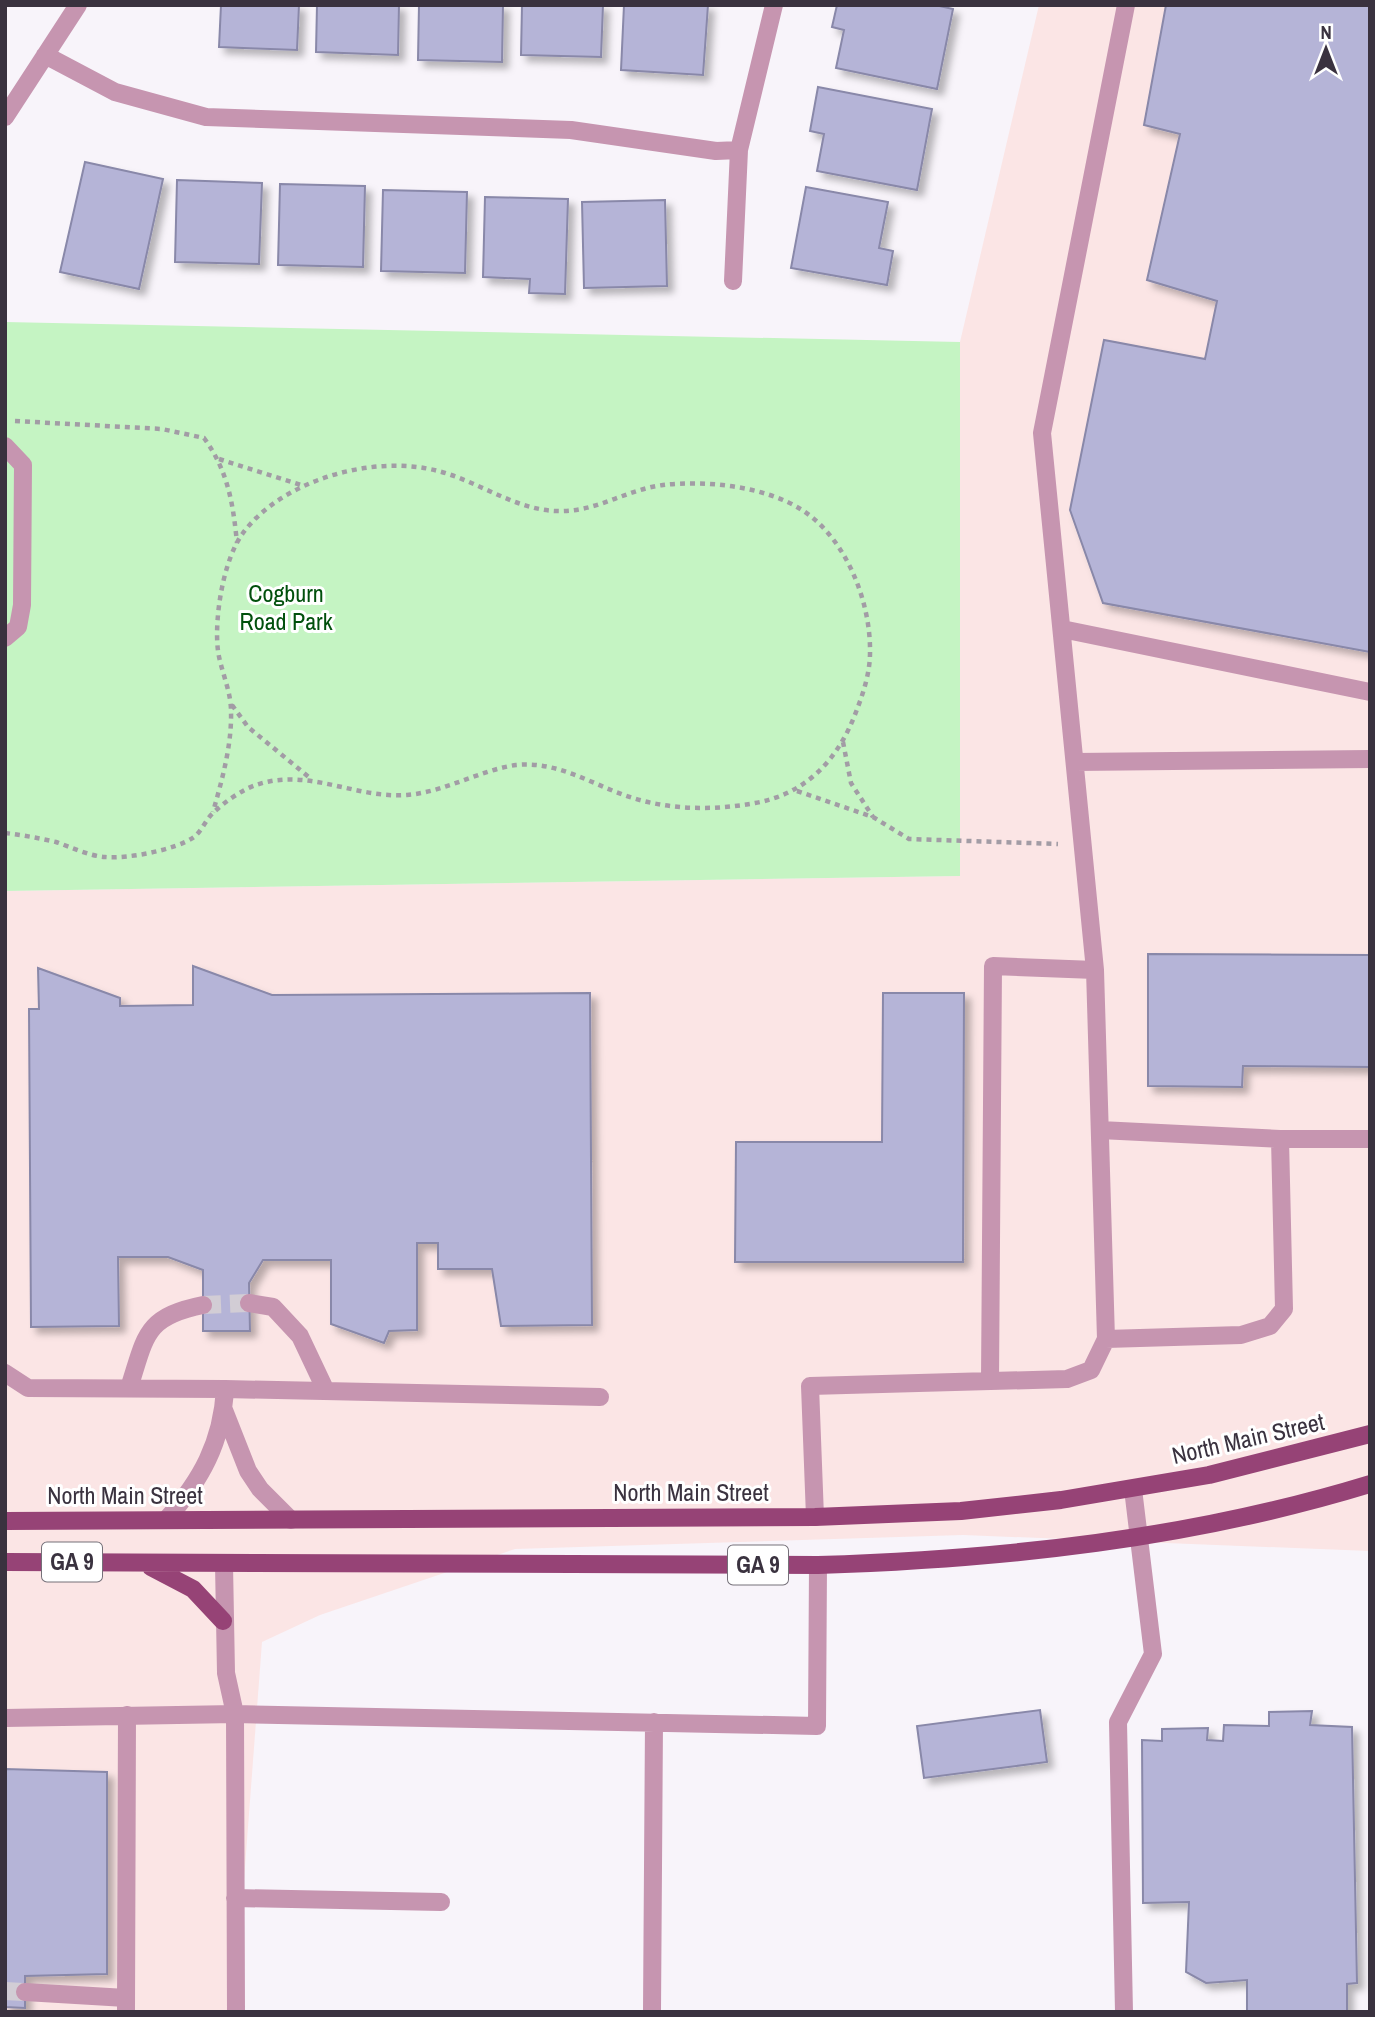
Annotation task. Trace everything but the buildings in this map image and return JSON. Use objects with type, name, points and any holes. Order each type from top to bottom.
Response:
[{"type":"main road","name":"North Main Street","points":[[5,1521],[815,1517],[1011,1507],[1133,1489],[1274,1461],[1370,1434]]},
{"type":"main road","name":"GA 9","points":[[5,1562],[818,1565],[996,1556],[1139,1538],[1275,1509],[1370,1484]]},
{"type":"main road","points":[[138,1563],[159,1569],[193,1589],[223,1621]]},
{"type":"street","points":[[5,117],[78,5]]},
{"type":"street","points":[[733,281],[739,149],[774,5]]},
{"type":"street","points":[[815,1517],[810,1386],[1067,1379],[1091,1370],[1107,1339],[1095,970],[1042,433],[1126,5]]},
{"type":"street","points":[[45,55],[115,92],[206,117],[571,130],[716,151],[739,149]]},
{"type":"street","points":[[5,446],[23,465],[23,491],[22,605],[18,627],[5,638]]},
{"type":"street","points":[[1062,629],[1370,692]]},
{"type":"street","points":[[1075,762],[1370,759]]},
{"type":"street","points":[[990,1381],[993,966],[1095,970]]},
{"type":"street","points":[[1100,1130],[1280,1139],[1370,1139]]},
{"type":"street","points":[[1107,1339],[1241,1335],[1270,1326],[1284,1309],[1280,1139]]},
{"type":"street","points":[[250,1303],[273,1307],[300,1336],[326,1391]]},
{"type":"street","points":[[129,1388],[148,1331],[174,1311],[203,1304]]},
{"type":"street","points":[[5,1373],[28,1388],[600,1397]]},
{"type":"street","points":[[166,1520],[205,1469],[224,1410],[225,1389]]},
{"type":"street","points":[[224,1410],[248,1471],[260,1489],[290,1520]]},
{"type":"street","points":[[1124,2012],[1118,1722],[1153,1654],[1133,1489]]},
{"type":"street","points":[[224,1564],[226,1674],[236,1714],[236,2012]]},
{"type":"street","points":[[5,1718],[236,1714],[817,1726],[818,1565]]},
{"type":"street","points":[[25,1992],[126,2005],[127,1715]]},
{"type":"street","points":[[652,2012],[654,1722]]},
{"type":"street","points":[[235,1898],[441,1902]]},
{"type":"path","points":[[5,420],[162,429],[204,438],[219,459],[232,494],[237,544]]},
{"type":"path","points":[[219,459],[304,486]]},
{"type":"path","points":[[387,465],[436,470],[518,504],[562,512],[607,504],[659,485],[728,487],[769,496],[800,509],[831,534],[851,569],[866,615],[870,654],[862,695],[843,741],[824,769],[796,791],[758,803],[717,808],[663,806],[622,794],[589,778],[548,766],[515,765],[408,795],[360,792],[311,778],[248,727],[232,704],[217,645],[226,567],[237,544],[244,532],[284,496],[326,475],[387,465]]},
{"type":"path","points":[[213,812],[223,775],[232,704]]},
{"type":"path","points":[[843,741],[851,783],[873,817]]},
{"type":"path","points":[[5,833],[51,841],[104,857],[156,852],[194,837],[213,812],[255,785],[311,778]]},
{"type":"path","points":[[796,791],[873,817],[909,839],[1083,844]]},
{"type":"shaded area","points":[[1039,5],[1370,5],[1370,1551],[963,1535],[515,1549],[320,1615],[262,1642],[234,2012],[5,2012],[5,891],[960,876],[960,342]]},
{"type":"green space","name":"Cogburn Road Park","points":[[5,322],[960,342],[960,876],[5,891]]},
{"type":"tunnel","points":[[203,1305],[249,1303]]},
{"type":"tunnel","points":[[5,1991],[25,1992]]}]
